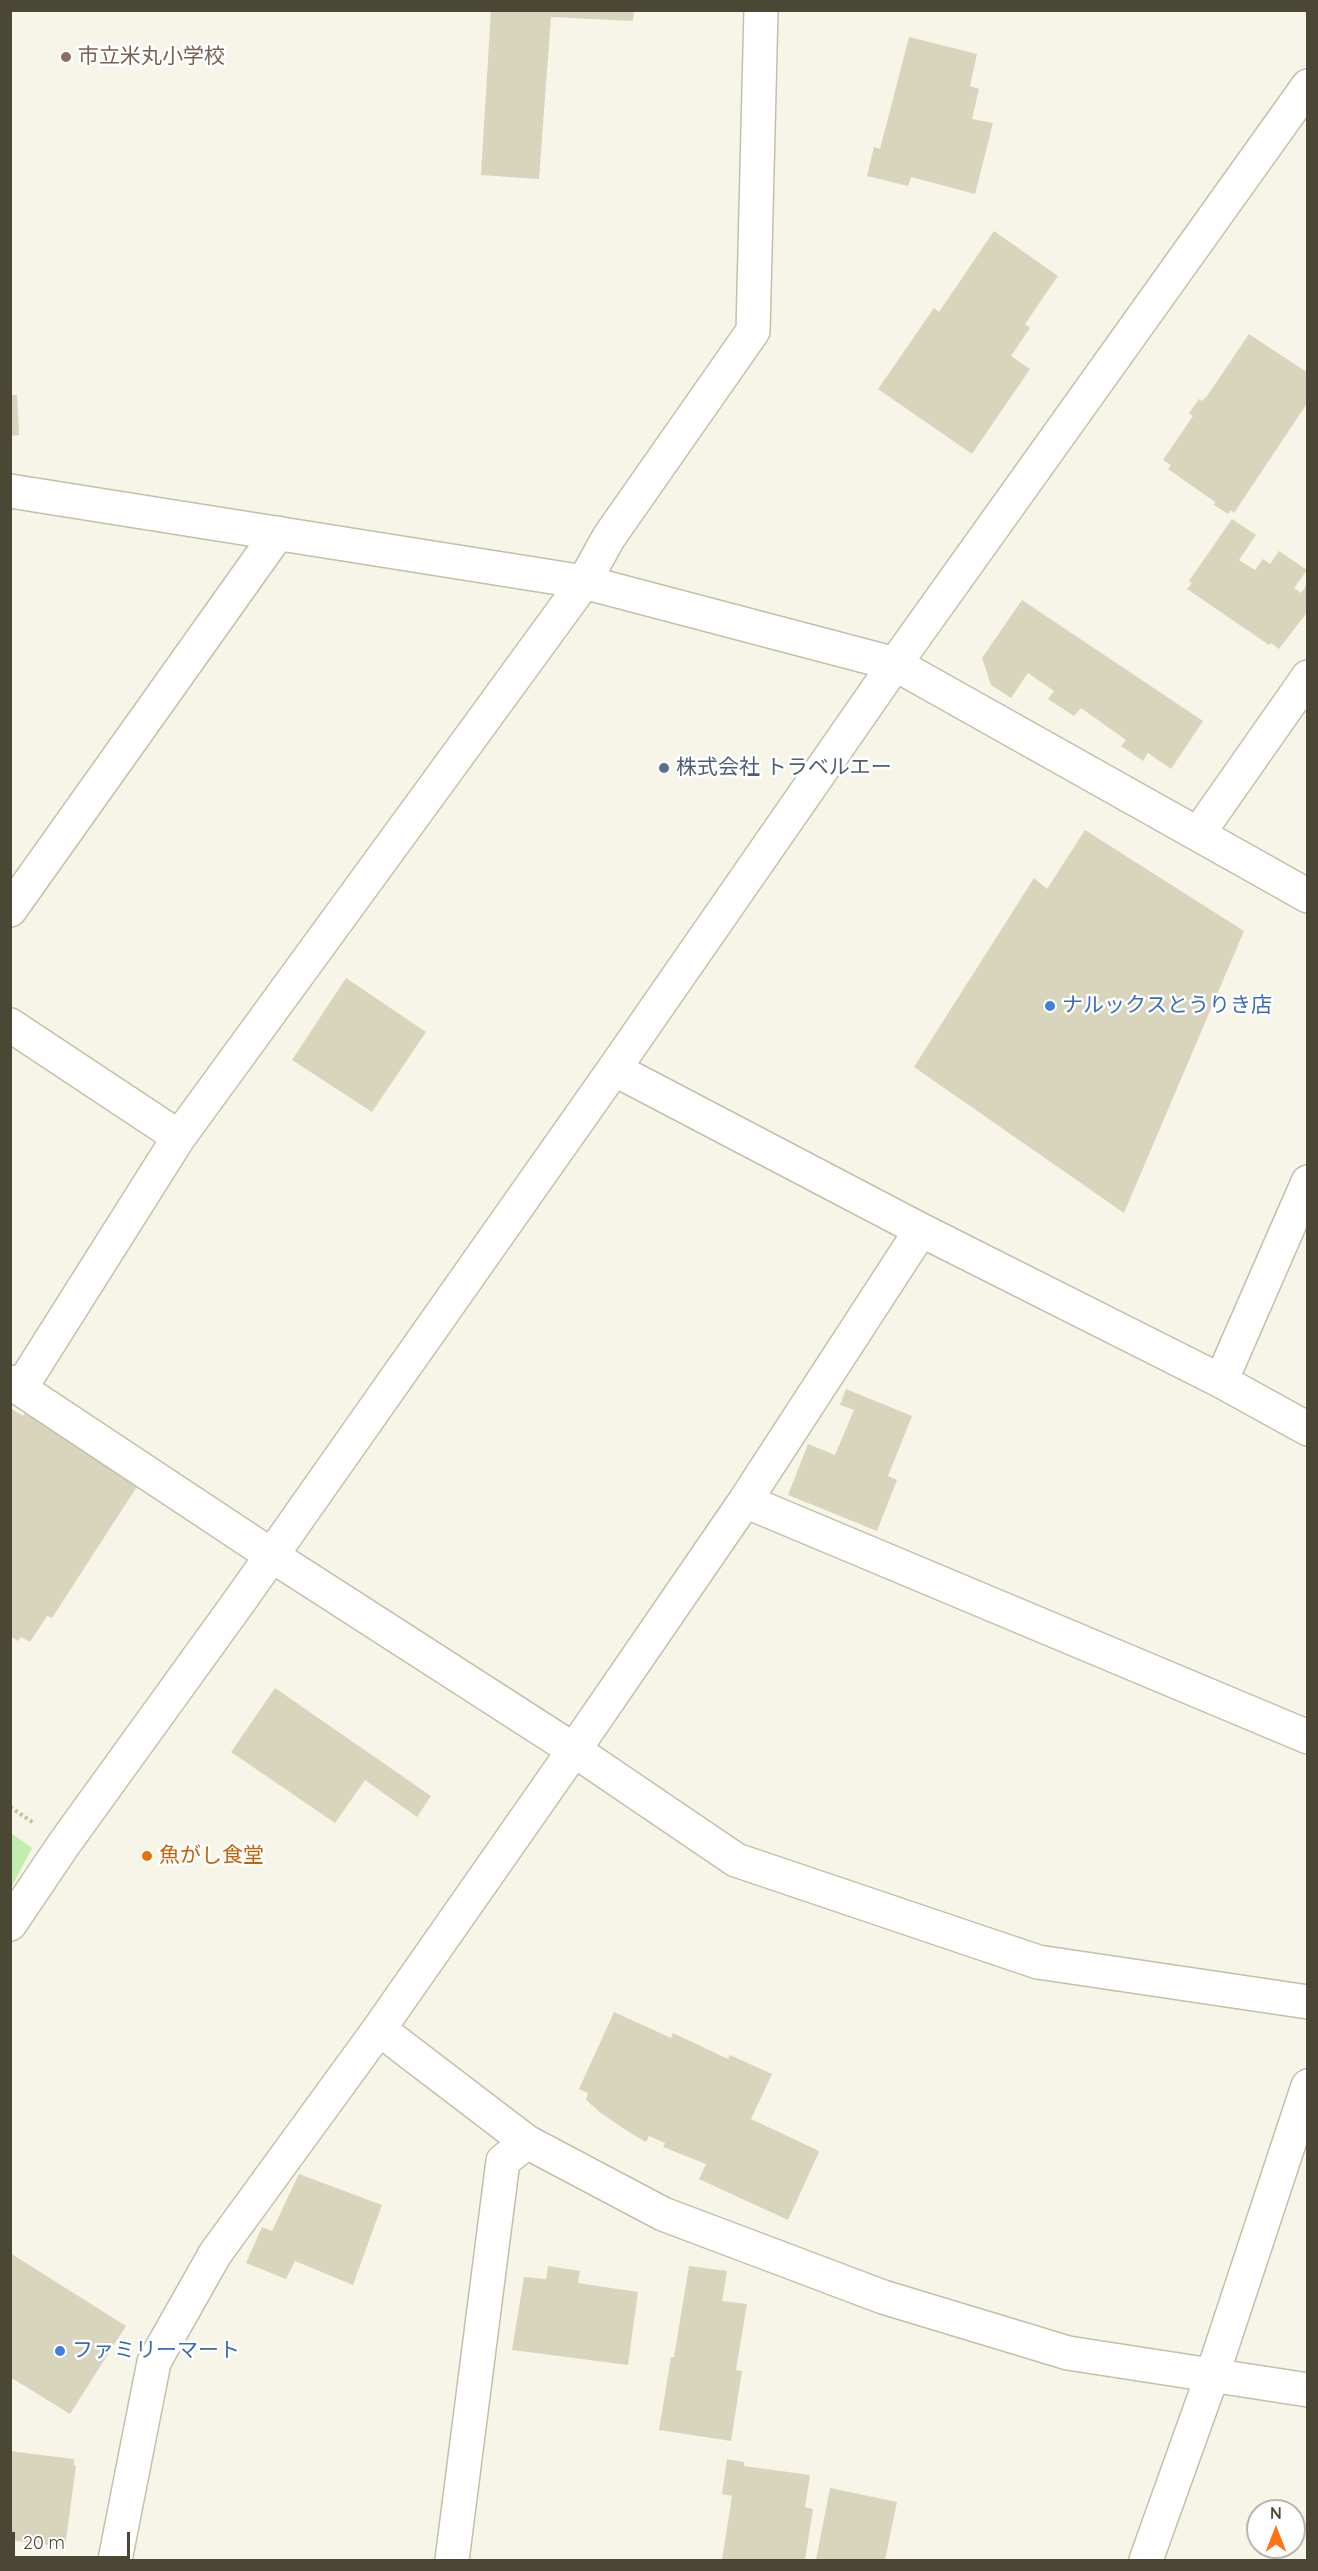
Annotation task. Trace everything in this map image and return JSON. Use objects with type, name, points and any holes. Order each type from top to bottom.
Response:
[{"type":"street","points":[[761,10],[753,331],[609,537],[584,582],[179,1137],[15,1385],[271,1555],[574,1750],[736,1860],[1038,1962],[1308,2002]]},
{"type":"street","points":[[10,1924],[64,1844],[241,1599],[614,1069],[894,664],[1308,86]]},
{"type":"street","points":[[10,491],[584,582],[894,664],[1308,896]]},
{"type":"street","points":[[10,910],[278,533]]},
{"type":"street","points":[[1198,834],[1308,677]]},
{"type":"street","points":[[10,1025],[179,1137]]},
{"type":"street","points":[[614,1069],[921,1230],[1221,1381],[1308,1429]]},
{"type":"street","points":[[1221,1381],[1308,1182]]},
{"type":"street","points":[[116,2560],[154,2362],[215,2254],[379,2028],[574,1750],[745,1501],[921,1230]]},
{"type":"street","points":[[745,1501],[1308,1737]]},
{"type":"street","points":[[379,2028],[527,2142],[663,2214],[883,2297],[1068,2353],[1308,2390]]},
{"type":"street","points":[[1146,2560],[1212,2376],[1308,2086]]},
{"type":"street","points":[[452,2560],[503,2161],[527,2142]]},
{"type":"green space","points":[[11,1833],[32,1848],[11,1888]]},
{"type":"building","points":[[491,10],[634,10],[633,21],[551,17],[539,179],[481,175]]},
{"type":"building","points":[[909,37],[977,54],[970,86],[979,89],[972,119],[993,123],[975,194],[911,177],[908,186],[867,176],[874,147],[880,149]]},
{"type":"building","points":[[994,231],[1058,276],[1025,324],[1030,328],[1011,356],[1030,369],[972,454],[878,389],[934,308],[939,312]]},
{"type":"building","points":[[1249,334],[1308,373],[1308,402],[1234,513],[1231,510],[1228,514],[1214,505],[1215,502],[1168,469],[1171,465],[1163,460],[1193,416],[1189,413],[1199,399],[1202,401],[1207,396]]},
{"type":"building","points":[[10,395],[17,395],[19,435],[10,436]]},
{"type":"building","points":[[1232,519],[1256,535],[1239,560],[1255,570],[1263,559],[1270,564],[1279,551],[1307,570],[1294,588],[1301,593],[1308,583],[1308,611],[1279,649],[1271,643],[1269,645],[1187,589],[1192,583],[1189,581]]},
{"type":"building","points":[[1022,600],[1203,721],[1171,769],[1148,753],[1143,761],[1121,746],[1126,740],[1081,708],[1074,716],[1048,699],[1054,691],[1028,673],[1011,698],[991,685],[982,658]]},
{"type":"building","points":[[1085,830],[1244,931],[1124,1213],[914,1067],[1034,878],[1047,889]]},
{"type":"building","points":[[346,978],[426,1032],[372,1112],[292,1060]]},
{"type":"building","points":[[846,1389],[912,1416],[888,1476],[897,1480],[877,1531],[788,1495],[808,1444],[835,1455],[854,1410],[840,1405]]},
{"type":"building","points":[[10,1408],[23,1416],[25,1412],[138,1485],[52,1618],[47,1616],[30,1642],[21,1637],[18,1641],[10,1636]]},
{"type":"building","points":[[275,1688],[431,1796],[417,1817],[365,1780],[335,1823],[231,1752]]},
{"type":"building","points":[[614,2012],[671,2038],[673,2033],[728,2059],[730,2055],[772,2074],[751,2119],[819,2152],[788,2220],[699,2179],[706,2164],[663,2147],[665,2143],[649,2136],[646,2142],[602,2114],[586,2100],[588,2093],[579,2089]]},
{"type":"building","points":[[299,2174],[382,2205],[353,2285],[295,2261],[286,2279],[246,2263],[262,2227],[272,2231]]},
{"type":"building","name":"ファミリーマート","points":[[10,2253],[126,2326],[70,2414],[10,2377]]},
{"type":"building","points":[[548,2266],[580,2271],[578,2283],[638,2292],[628,2365],[512,2350],[524,2277],[546,2279]]},
{"type":"building","points":[[689,2266],[727,2271],[722,2301],[747,2304],[736,2370],[742,2371],[731,2441],[659,2430]]},
{"type":"building","points":[[10,2451],[74,2459],[76,2466],[65,2547],[10,2540]]},
{"type":"building","points":[[727,2459],[744,2462],[744,2466],[810,2475],[805,2507],[813,2509],[805,2560],[722,2560],[732,2496],[722,2494]]},
{"type":"building","points":[[830,2488],[897,2502],[885,2560],[816,2560]]},
{"type":"place","name":"市立米丸小学校","points":[[66,57]]},
{"type":"place","name":"株式会社 トラベルエー","points":[[664,768]]},
{"type":"place","name":"ナルックスとうりき店","points":[[1050,1006]]},
{"type":"place","name":"魚がし食堂","points":[[147,1856]]},
{"type":"place","name":"ファミリーマート","points":[[60,2351]]}]
